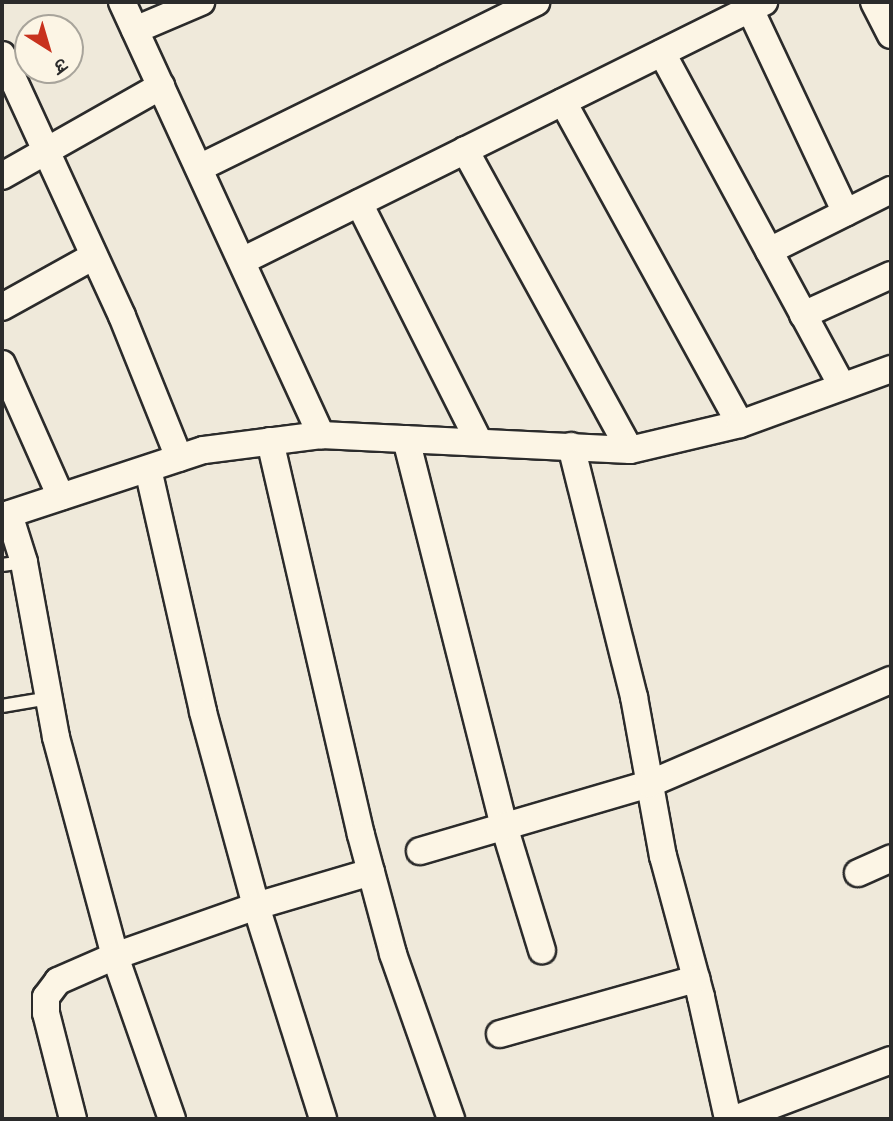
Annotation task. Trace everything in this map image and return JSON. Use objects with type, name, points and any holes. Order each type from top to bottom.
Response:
[{"type":"street","points":[[122,2],[321,435]]},
{"type":"street","points":[[135,30],[201,2]]},
{"type":"street","points":[[199,168],[536,2]]},
{"type":"street","points":[[874,2],[891,35]]},
{"type":"street","points":[[242,261],[757,5],[846,213]]},
{"type":"street","points":[[662,53],[842,386]]},
{"type":"street","points":[[2,55],[94,256],[179,458]]},
{"type":"street","points":[[2,176],[161,86]]},
{"type":"street","points":[[563,102],[740,424]]},
{"type":"street","points":[[465,150],[630,450]]},
{"type":"street","points":[[769,251],[891,190]]},
{"type":"street","points":[[359,203],[479,442]]},
{"type":"street","points":[[2,307],[94,256]]},
{"type":"street","points":[[803,315],[891,275]]},
{"type":"street","points":[[2,364],[61,497]]},
{"type":"street","points":[[172,1119],[115,956],[13,564],[9,514],[204,450],[321,435],[630,450],[740,424],[891,369]]},
{"type":"street","points":[[406,439],[504,826],[542,950]]},
{"type":"street","points":[[270,442],[371,872],[393,954],[451,1119]]},
{"type":"street","points":[[572,446],[634,697],[663,856],[696,979],[728,1119]]},
{"type":"street","points":[[148,468],[203,712],[256,906],[323,1119]]},
{"type":"street","points":[[420,851],[649,784],[891,680]]},
{"type":"street","points":[[858,873],[891,858]]},
{"type":"street","points":[[73,1119],[46,1013],[46,997],[58,981],[115,956],[256,906],[371,872]]},
{"type":"street","points":[[500,1034],[696,979]]},
{"type":"street","points":[[735,1119],[891,1060]]},
{"type":"lane","points":[[2,706],[50,698]]}]
